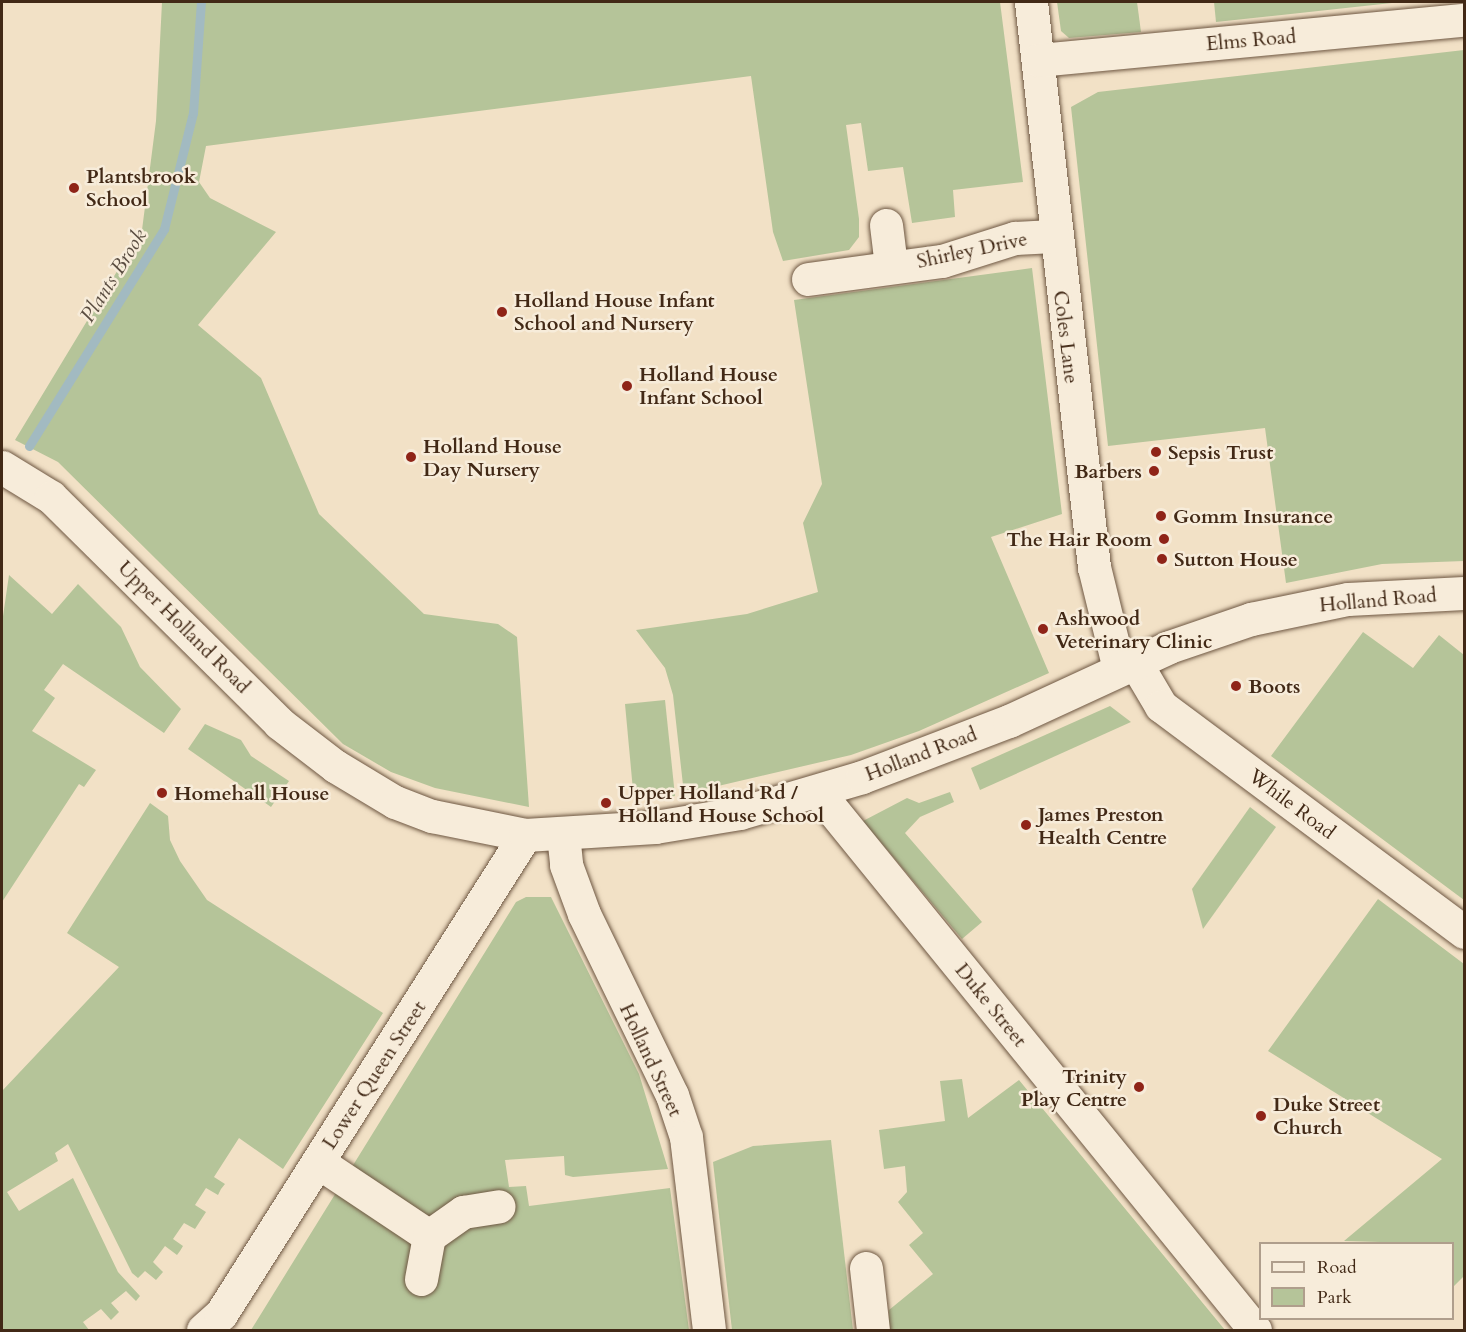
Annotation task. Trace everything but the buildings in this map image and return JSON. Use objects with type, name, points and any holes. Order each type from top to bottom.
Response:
[{"type":"street","name":"Coles Lane","points":[[1031,2],[1053,236],[1094,567],[1127,665]]},
{"type":"street","name":"Elms Road","points":[[1038,60],[1464,20]]},
{"type":"street","name":"Shirley Drive","points":[[886,225],[891,266]]},
{"type":"street","name":"Shirley Drive","points":[[807,279],[942,261],[1015,238],[1053,236]]},
{"type":"street","name":"Upper Holland Road","points":[[2,466],[51,496],[279,723],[367,788]]},
{"type":"street","name":"Holland Road","points":[[367,788],[432,816],[525,835],[563,834],[728,815],[818,792],[1009,721],[1127,665],[1204,634],[1299,608],[1348,599],[1464,593]]},
{"type":"street","name":"While Road","points":[[1127,665],[1161,706],[1464,932]]},
{"type":"street","name":"Duke Street","points":[[818,792],[1255,1330]]},
{"type":"street","name":"Holland Street","points":[[563,834],[566,865],[584,914],[672,1095],[686,1137],[709,1330]]},
{"type":"street","name":"Lower Queen Street","points":[[214,1325],[525,835]]},
{"type":"street","points":[[318,1162],[429,1236]]},
{"type":"street","points":[[421,1279],[429,1236],[464,1212],[499,1206]]},
{"type":"street","points":[[866,1268],[873,1330]]},
{"type":"green space","points":[[162,2],[1000,2],[1023,182],[953,190],[955,217],[912,223],[903,167],[868,171],[861,123],[846,125],[859,219],[859,237],[849,250],[783,261],[773,232],[751,76],[206,146],[199,182],[210,198],[276,232],[198,325],[261,378],[319,514],[424,614],[498,624],[517,637],[529,807],[435,788],[391,772],[343,744],[58,462],[15,440],[142,230],[156,121]]},
{"type":"green space","points":[[1057,2],[1137,2],[1141,32],[1069,38],[1061,31]]},
{"type":"green space","points":[[1214,2],[1401,2],[1216,22]]},
{"type":"green space","points":[[1464,50],[1464,561],[1382,564],[1286,583],[1265,428],[1108,446],[1071,107],[1098,92]]},
{"type":"green space","points":[[1032,268],[1062,514],[991,537],[1049,673],[919,731],[851,755],[684,794],[673,695],[665,668],[636,630],[747,614],[818,592],[803,523],[822,484],[794,300]]},
{"type":"green space","points":[[9,575],[52,614],[78,584],[121,627],[140,667],[181,709],[164,733],[63,664],[44,690],[55,698],[32,731],[96,770],[84,787],[79,784],[2,902],[2,623]]},
{"type":"green space","points":[[1363,632],[1413,668],[1439,635],[1464,655],[1464,900],[1271,756]]},
{"type":"green space","points":[[665,700],[675,796],[634,801],[625,704]]},
{"type":"green space","points":[[1110,706],[1131,722],[980,790],[971,768]]},
{"type":"green space","points":[[205,724],[241,740],[251,756],[289,781],[271,807],[188,749]]},
{"type":"green space","points":[[950,792],[954,802],[920,817],[905,833],[982,922],[962,939],[863,821],[907,798],[919,803]]},
{"type":"green space","points":[[150,803],[168,816],[170,840],[180,861],[207,900],[383,1013],[283,1169],[239,1138],[214,1177],[225,1184],[218,1195],[206,1188],[195,1205],[206,1212],[195,1229],[184,1223],[173,1239],[183,1246],[180,1251],[177,1255],[165,1246],[153,1262],[163,1272],[156,1280],[145,1271],[138,1278],[132,1273],[68,1144],[55,1153],[58,1161],[7,1192],[19,1211],[73,1178],[118,1272],[140,1296],[136,1301],[126,1291],[111,1303],[119,1312],[111,1320],[101,1309],[83,1322],[89,1330],[2,1330],[2,1091],[119,967],[67,933]]},
{"type":"green space","points":[[1250,807],[1276,827],[1203,929],[1192,889]]},
{"type":"green space","points":[[526,897],[551,897],[639,1074],[668,1169],[573,1177],[565,1175],[564,1156],[505,1160],[509,1187],[526,1186],[529,1206],[670,1188],[689,1330],[251,1330],[516,902]]},
{"type":"green space","points":[[1378,899],[1464,964],[1464,1276],[1454,1286],[1454,1242],[1344,1241],[1442,1159],[1268,1051]]},
{"type":"green space","points":[[962,1079],[968,1118],[1019,1080],[1225,1330],[888,1330],[889,1310],[933,1274],[909,1245],[923,1233],[898,1202],[907,1192],[905,1166],[884,1169],[879,1130],[945,1121],[940,1081]]},
{"type":"green space","points":[[831,1140],[853,1330],[732,1330],[713,1162],[753,1146]]},
{"type":"waterway","name":"Plants Brook","points":[[29,446],[164,229],[193,113],[201,2]]},
{"type":"place","name":"Plantsbrook School","points":[[74,188]]},
{"type":"place","name":"Holland House Infant School and Nursery","points":[[502,312]]},
{"type":"place","name":"Holland House Infant School","points":[[627,386]]},
{"type":"place","name":"Sepsis Trust","points":[[1156,452]]},
{"type":"place","name":"Holland House Day Nursery","points":[[411,457]]},
{"type":"place","name":"Barbers","points":[[1154,471]]},
{"type":"place","name":"Gomm Insurance","points":[[1161,516]]},
{"type":"place","name":"The Hair Room","points":[[1164,539]]},
{"type":"place","name":"Sutton House","points":[[1162,559]]},
{"type":"place","name":"Ashwood Veterinary Clinic","points":[[1043,629]]},
{"type":"place","name":"Boots","points":[[1236,686]]},
{"type":"place","name":"Homehall House","points":[[162,793]]},
{"type":"place","name":"Upper Holland Rd / Holland House School","points":[[606,803]]},
{"type":"place","name":"James Preston Health Centre","points":[[1026,825]]},
{"type":"place","name":"Trinity Play Centre","points":[[1139,1087]]},
{"type":"place","name":"Duke Street Church","points":[[1261,1116]]}]
